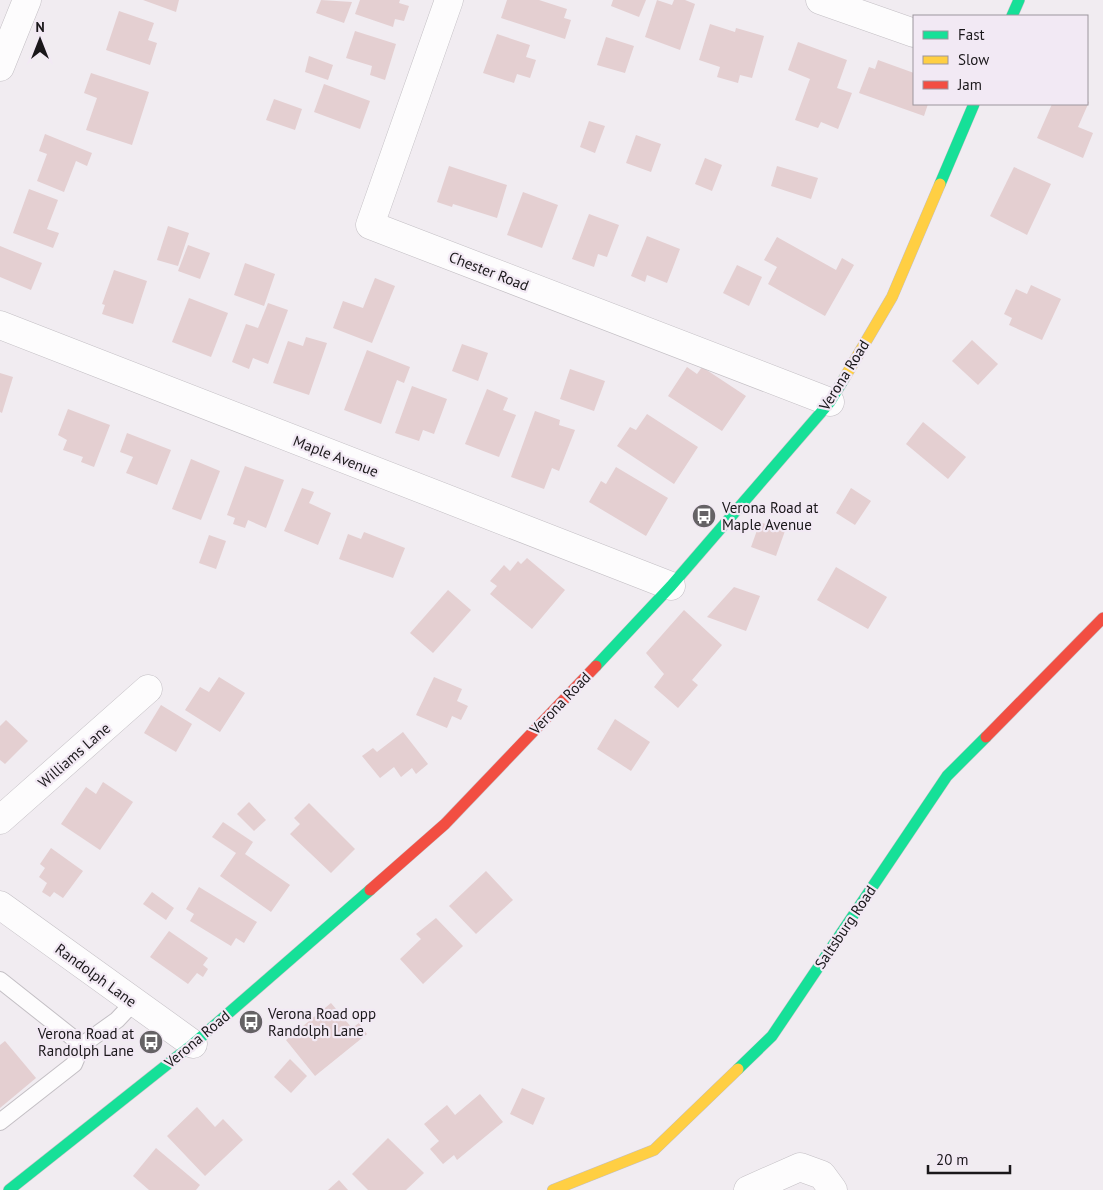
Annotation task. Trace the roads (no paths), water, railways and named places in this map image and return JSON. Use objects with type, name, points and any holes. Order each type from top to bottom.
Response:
[{"type":"street","points":[[0,67],[27,0]]},
{"type":"street","name":"Chester Road","points":[[449,0],[370,225],[830,402]]},
{"type":"street","points":[[820,0],[913,33]]},
{"type":"street","points":[[1012,15],[1019,0]]},
{"type":"street","name":"Verona Road","points":[[9,1190],[192,1044],[445,824],[671,586],[830,402],[892,297],[974,105]]},
{"type":"street","name":"Maple Avenue","points":[[0,325],[671,586]]},
{"type":"street","name":"Saltsburg Road","points":[[553,1190],[654,1150],[772,1036],[946,776],[1103,618]]},
{"type":"street","name":"Williams Lane","points":[[0,820],[148,689]]},
{"type":"street","name":"Randolph Lane","points":[[0,905],[192,1044]]},
{"type":"street","points":[[748,1190],[800,1167],[822,1175],[833,1190]]},
{"type":"lane","points":[[0,980],[82,1045]]},
{"type":"lane","points":[[0,1122],[74,1064],[82,1045],[117,1020],[134,1002]]},
{"type":"place","name":"Verona Road at Maple Avenue","points":[[704,516]]},
{"type":"place","name":"Verona Road opp Randolph Lane","points":[[251,1022]]},
{"type":"place","name":"Verona Road at Randolph Lane","points":[[151,1042]]}]
